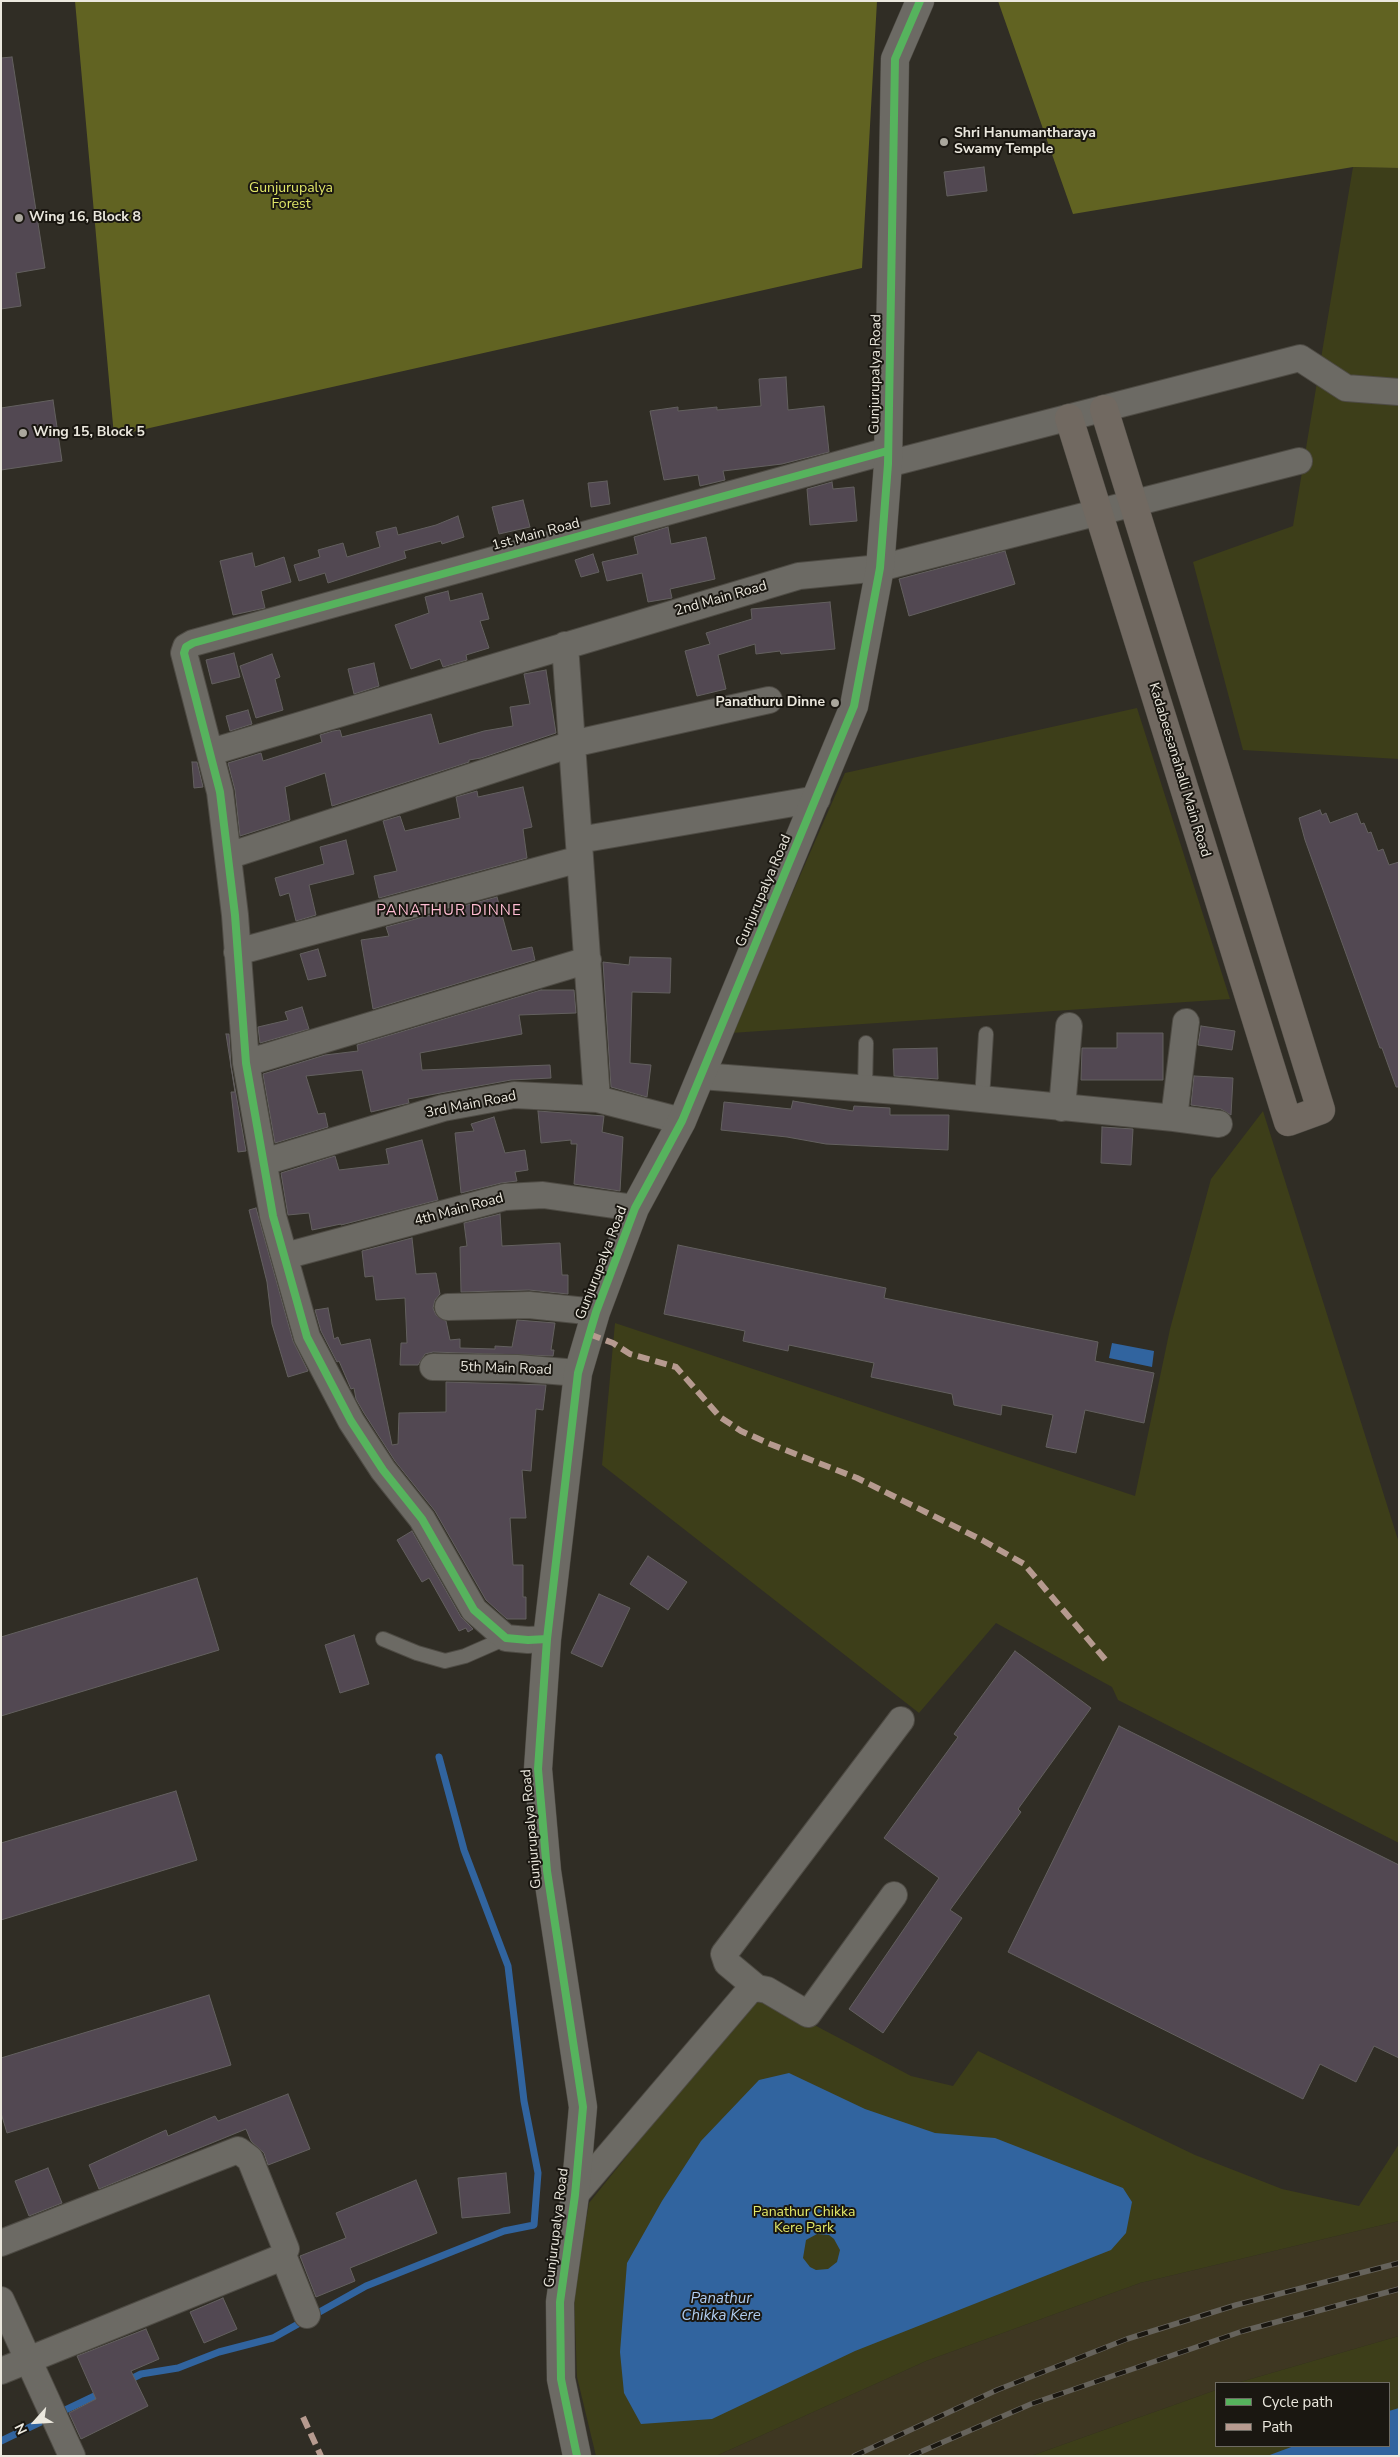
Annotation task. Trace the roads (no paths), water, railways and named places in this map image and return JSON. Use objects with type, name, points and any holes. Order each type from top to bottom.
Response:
[{"type":"main road","points":[[1104,409],[1135,503]]},
{"type":"main road","name":"Kadabeesanahalli Main Road","points":[[1069,418],[1288,1122],[1321,1110],[1135,503]]},
{"type":"street","name":"Gunjurupalya Road","points":[[577,2456],[561,2379],[560,2302],[575,2195],[583,2107],[547,1871],[538,1769],[547,1638],[578,1373],[596,1312],[635,1208],[682,1121],[854,706],[880,568],[888,458],[895,59],[920,1]]},
{"type":"street","name":"1st Main Road","points":[[211,752],[184,653],[186,647],[193,643],[888,458],[1069,418],[1300,358],[1346,388],[1399,392]]},
{"type":"street","name":"2nd Main Road","points":[[211,752],[799,576],[880,568],[1298,461]]},
{"type":"street","points":[[566,645],[597,1099]]},
{"type":"street","points":[[228,856],[572,744],[769,700]]},
{"type":"street","points":[[211,752],[220,792],[228,856],[238,952],[246,1063],[273,1216],[307,1337],[351,1421],[383,1470],[422,1519],[474,1610],[506,1638],[528,1640],[547,1638]]},
{"type":"street","points":[[238,952],[579,849],[817,799]]},
{"type":"street","points":[[246,1063],[588,960]]},
{"type":"street","points":[[1174,1118],[1186,1022]]},
{"type":"street","points":[[1062,1108],[1069,1026]]},
{"type":"street","points":[[701,1076],[865,1088],[1220,1124]]},
{"type":"street","name":"3rd Main Road","points":[[264,1162],[460,1105],[514,1095],[597,1099],[682,1121]]},
{"type":"street","name":"4th Main Road","points":[[285,1256],[505,1197],[543,1195],[635,1208]]},
{"type":"street","points":[[448,1307],[529,1305],[596,1312]]},
{"type":"street","name":"5th Main Road","points":[[433,1367],[509,1368],[578,1373]]},
{"type":"street","points":[[757,1988],[727,1963],[724,1954],[901,1720]]},
{"type":"street","points":[[575,2195],[749,1990],[757,1988],[766,1990],[808,2014],[894,1895]]},
{"type":"street","points":[[1,2243],[238,2150],[250,2159],[286,2249],[280,2258],[1,2371]]},
{"type":"street","points":[[283,2255],[307,2315]]},
{"type":"street","points":[[1,2300],[72,2456]]},
{"type":"lane","points":[[982,1099],[986,1034]]},
{"type":"lane","points":[[865,1088],[866,1043]]},
{"type":"lane","points":[[383,1639],[417,1654],[445,1661],[465,1656],[506,1638]]},
{"type":"water","points":[[1112,1343],[1154,1351],[1152,1367],[1109,1358]]},
{"type":"water","name":"Panathur Chikka Kere","points":[[789,2073],[865,2109],[935,2133],[995,2138],[1123,2188],[1132,2202],[1126,2233],[1111,2250],[855,2351],[712,2419],[641,2424],[624,2393],[620,2352],[627,2263],[662,2201],[701,2141],[759,2080]],"holes":[[[817,2234],[829,2235],[834,2239],[840,2250],[837,2262],[828,2269],[816,2270],[810,2267],[803,2258],[806,2240]]]},
{"type":"water","points":[[1399,2408],[1399,2456],[1267,2456],[1291,2447],[1390,2447],[1390,2411]]},
{"type":"waterway","points":[[127,2381],[141,2374],[178,2368],[219,2352],[273,2338],[366,2286],[504,2231],[534,2225],[538,2173],[524,2101],[508,1966],[464,1850],[439,1757]]},
{"type":"waterway","points":[[59,2413],[103,2392]]},
{"type":"waterway","points":[[1,2441],[49,2418]]},
{"type":"railway","points":[[854,2456],[997,2390],[1127,2339],[1236,2305],[1399,2263]]},
{"type":"railway","points":[[911,2456],[1031,2404],[1243,2331],[1399,2289]]},
{"type":"place","name":"Shri Hanumantharaya Swamy Temple","points":[[944,142]]},
{"type":"place","name":"Wing 16, Block 8","points":[[19,218]]},
{"type":"place","name":"Wing 15, Block 5","points":[[23,433]]},
{"type":"place","name":"Panathuru Dinne","points":[[835,703]]},
{"type":"district","name":"PANATHUR DINNE","points":[[449,911]]},
{"type":"park label","name":"Gunjurupalya Forest","points":[[291,197]]},
{"type":"park label","name":"Panathur Chikka Kere Park","points":[[804,2222]]}]
